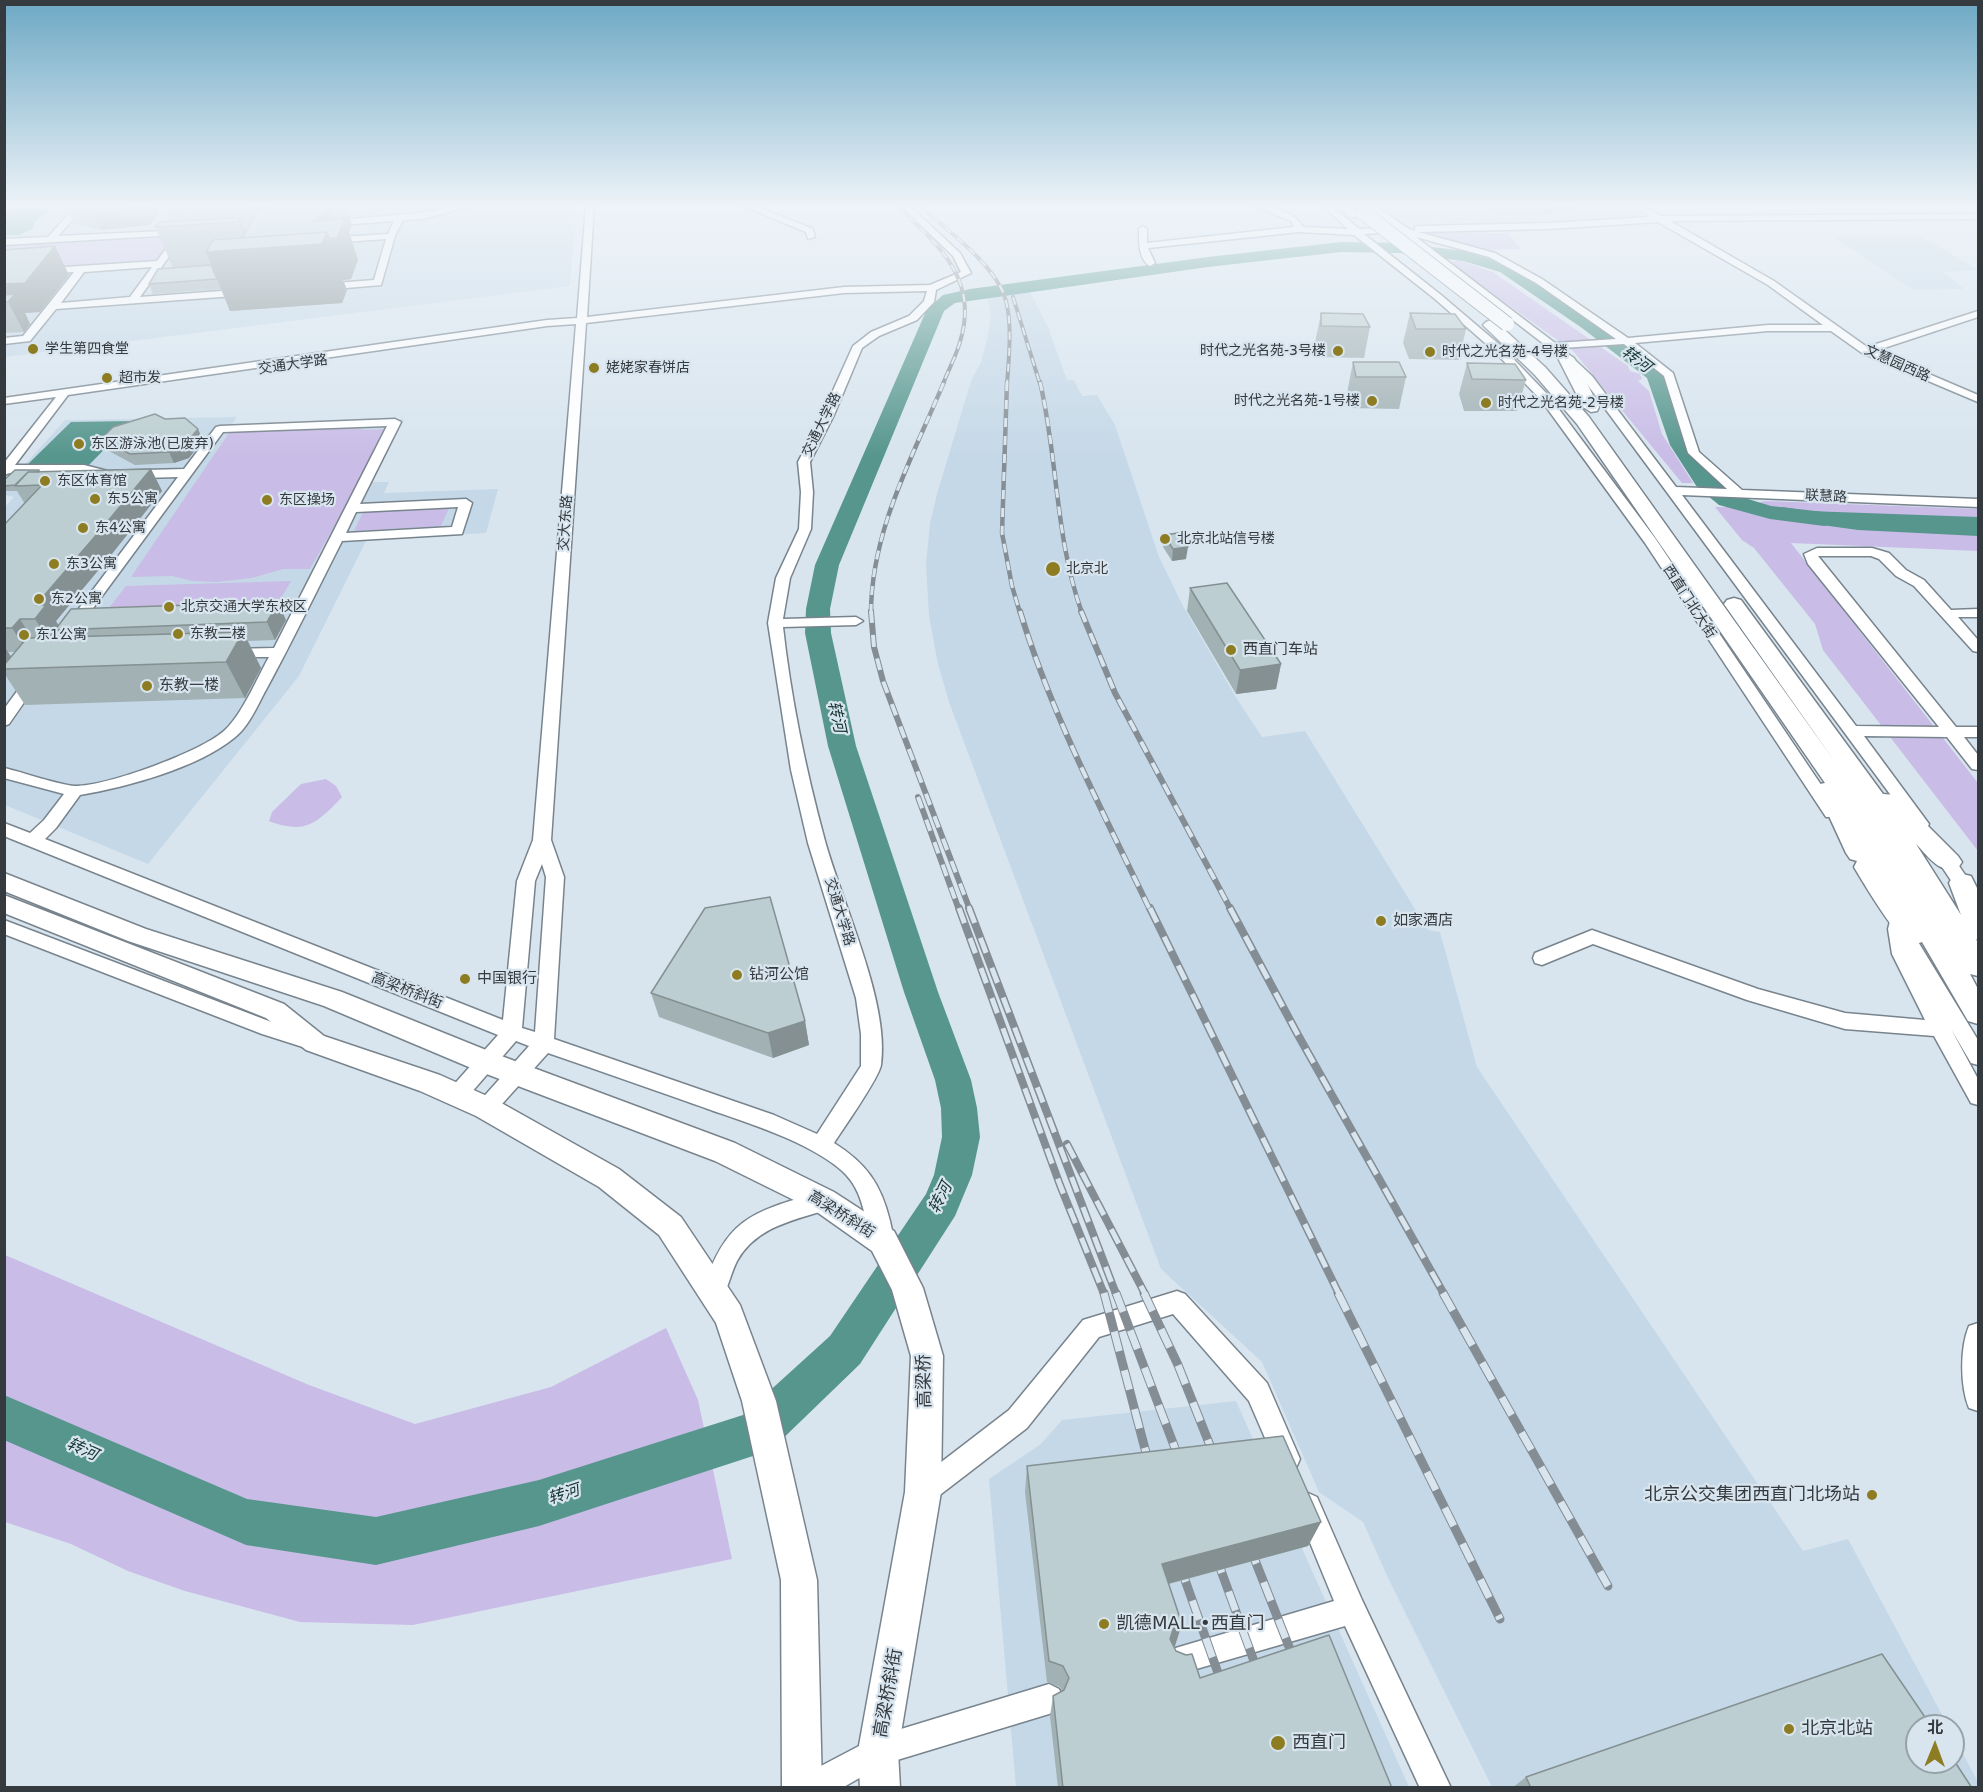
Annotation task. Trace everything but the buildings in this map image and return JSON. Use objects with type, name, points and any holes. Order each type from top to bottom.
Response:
[{"type":"highway","name":"西直门北大街","points":[[1454,290],[1499,325],[1533,347],[1591,407],[1893,827],[1978,966]]},
{"type":"highway","name":"西直门北大街","points":[[1499,325],[1557,388],[1583,421],[1804,738],[1854,803],[1973,1005]]},
{"type":"highway","points":[[1497,348],[1557,388]]},
{"type":"highway","points":[[1566,358],[1591,407]]},
{"type":"highway","points":[[1804,738],[1863,860],[1897,912],[1973,1005]]},
{"type":"highway","points":[[1842,755],[1963,880],[1978,930]]},
{"type":"main road","name":"高梁桥斜街","points":[[4,881],[137,935],[333,999],[486,1062],[725,1152],[824,1202],[883,1241]]},
{"type":"main road","points":[[4,903],[275,1011],[315,1043],[457,1095],[486,1108],[609,1178],[670,1226],[722,1304],[759,1401],[799,1580],[802,1788]]},
{"type":"main road","name":"高梁桥","points":[[883,1241],[907,1288],[927,1356],[923,1492]]},
{"type":"main road","name":"高梁桥斜街","points":[[879,1769],[923,1492]]},
{"type":"street","points":[[4,341],[27,339],[65,290]]},
{"type":"street","points":[[133,300],[140,290]]},
{"type":"street","points":[[53,306],[241,290]]},
{"type":"street","name":"交大东路","points":[[512,1032],[526,881],[542,840],[583,290]]},
{"type":"street","name":"交通大学路","points":[[4,401],[548,328],[580,321],[860,290]]},
{"type":"street","name":"交通大学路","points":[[821,1146],[871,1067],[871,1034],[866,998],[817,843],[799,770],[782,674],[776,623],[783,578],[805,529],[807,500],[804,462],[828,415],[858,346],[875,334],[913,318],[929,302],[932,290]]},
{"type":"street","name":"西直门北大街","points":[[1428,290],[1497,348],[1545,398],[1650,541],[1863,860],[1893,916],[1978,1057]]},
{"type":"street","name":"西直门北大街","points":[[1479,290],[1553,346],[1588,378],[1963,880],[1978,907]]},
{"type":"street","points":[[1552,290],[1624,339],[1669,375],[1694,453],[1733,493]]},
{"type":"street","name":"文慧园西路","points":[[1782,290],[1831,328],[1866,351],[1978,399]]},
{"type":"street","points":[[1866,351],[1978,314]]},
{"type":"street","points":[[24,319],[44,317]]},
{"type":"street","points":[[1553,346],[1768,328],[1831,328]]},
{"type":"street","name":"交通大学路","points":[[4,406],[62,395]]},
{"type":"street","points":[[6,470],[62,395]]},
{"type":"street","points":[[4,773],[75,791],[114,784],[151,772],[188,758],[230,734],[244,715],[279,652],[395,422],[220,429],[66,634]]},
{"type":"street","points":[[6,470],[84,469],[108,476],[188,473]]},
{"type":"street","name":"联慧路","points":[[1673,491],[1978,503]]},
{"type":"street","points":[[337,537],[457,531],[466,503],[352,508]]},
{"type":"street","points":[[1978,648],[1919,583],[1901,573],[1884,556],[1870,552],[1812,553],[1813,561],[1978,765]]},
{"type":"street","points":[[1978,613],[1955,613],[1978,637]]},
{"type":"street","points":[[776,623],[849,621]]},
{"type":"street","points":[[221,654],[279,652]]},
{"type":"street","points":[[4,721],[42,667]]},
{"type":"street","points":[[1852,731],[1978,732]]},
{"type":"street","points":[[32,841],[50,824],[75,791]]},
{"type":"street","name":"高梁桥斜街","points":[[4,829],[512,1032],[767,1121],[821,1146],[849,1164],[873,1197],[883,1241]]},
{"type":"street","name":"交大东路","points":[[542,840],[555,877],[544,1043]]},
{"type":"street","points":[[1893,916],[1904,963],[1978,1097]]},
{"type":"street","points":[[4,927],[269,1029],[315,1043]]},
{"type":"street","points":[[1542,958],[1592,936],[1754,995],[1845,1021],[1941,1029]]},
{"type":"street","points":[[457,1095],[512,1032]]},
{"type":"street","points":[[486,1108],[544,1043]]},
{"type":"street","points":[[722,1304],[720,1268],[740,1236],[762,1220],[824,1202]]},
{"type":"street","points":[[923,1492],[1018,1419],[1091,1328],[1177,1302],[1258,1392],[1352,1610],[1436,1788]]},
{"type":"street","points":[[1978,1334],[1976,1364],[1978,1399]]},
{"type":"street","points":[[1179,1660],[1352,1610]]},
{"type":"street","points":[[811,1788],[879,1769],[1049,1699]]},
{"type":"shaded area","points":[[5,290],[541,290],[5,357]]},
{"type":"shaded area","name":"北京北站","points":[[1029,290],[1048,327],[1067,380],[1074,380],[1082,396],[1097,395],[1115,425],[1159,557],[1183,606],[1237,699],[1262,737],[1305,731],[1428,930],[1440,932],[1477,1067],[1803,1551],[1848,1539],[1942,1714],[1905,1714],[1905,1774],[1965,1774],[1965,1758],[1978,1782],[1978,1787],[1492,1787],[1389,1580],[1363,1522],[1319,1492],[1262,1362],[1161,1269],[949,702],[938,664],[929,616],[926,564],[930,523],[937,494],[971,381],[981,362],[987,340],[991,315],[987,296]]},
{"type":"shaded area","points":[[1487,290],[1518,290],[1628,366],[1630,371],[1640,374],[1642,379],[1638,381],[1649,391],[1662,434],[1693,483],[1682,483],[1574,352]]},
{"type":"shaded area","name":"北京交通大学东校区","points":[[237,417],[231,426],[404,419],[372,482],[389,482],[384,493],[498,489],[486,533],[367,539],[299,676],[148,864],[5,805],[4,508],[14,497],[5,495],[5,479],[10,472],[21,469],[65,420]]},
{"type":"shaded area","name":"东区游泳池(已废弃)","points":[[132,421],[89,465],[25,467],[71,422]]},
{"type":"shaded area","name":"东区操场","points":[[351,427],[364,430],[389,429],[310,569],[283,569],[252,578],[217,582],[192,581],[172,576],[131,577],[231,430]]},
{"type":"shaded area","points":[[1765,501],[1978,509],[1978,551],[1791,543],[1978,783],[1978,851],[1823,650],[1815,624],[1754,548],[1742,540],[1715,507],[1740,507]]},
{"type":"shaded area","points":[[1782,507],[1808,511],[1978,517],[1978,536],[1858,530],[1779,519]]},
{"type":"shaded area","points":[[449,508],[441,526],[354,531],[363,512]]},
{"type":"shaded area","points":[[291,581],[273,612],[102,617],[126,586]]},
{"type":"shaded area","points":[[326,779],[336,786],[342,797],[318,820],[292,827],[269,821],[272,812],[301,784]]},
{"type":"shaded area","points":[[5,1255],[309,1385],[415,1424],[551,1387],[666,1328],[698,1400],[732,1559],[413,1625],[300,1622],[185,1591],[128,1571],[71,1544],[5,1522]]},
{"type":"shaded area","points":[[1236,1401],[1409,1787],[1016,1787],[989,1479],[1041,1444],[1062,1420]]},
{"type":"waterway","name":"转河","points":[[4,1417],[246,1522],[376,1541],[539,1503],[756,1433],[845,1350],[941,1204],[953,1175],[961,1137],[959,1108],[953,1080],[921,992],[842,746],[818,633],[818,609],[827,565],[936,309],[949,299],[1003,290]]},
{"type":"waterway","name":"转河","points":[[1537,290],[1588,324],[1656,375],[1680,445],[1705,482],[1727,500],[1770,512],[1824,519]]},
{"type":"railway","points":[[943,384],[957,350],[964,322],[961,290]]},
{"type":"railway","points":[[1002,290],[1008,309],[1009,322],[1007,384]]},
{"type":"railway","points":[[1013,297],[1040,384]]},
{"type":"railway","points":[[871,612],[878,553],[886,523],[907,466],[944,382]]},
{"type":"railway","points":[[1007,382],[1002,533],[1012,586],[1020,613]]},
{"type":"railway","points":[[1040,382],[1067,556],[1082,613]]},
{"type":"railway","points":[[1020,611],[1063,726],[1150,910]]},
{"type":"railway","points":[[1081,611],[1115,693],[1231,910]]},
{"type":"railway","points":[[871,612],[874,647],[883,681],[970,910]]},
{"type":"railway","points":[[918,797],[959,910]]},
{"type":"railway","points":[[959,908],[1060,1185],[1104,1294]]},
{"type":"railway","points":[[969,908],[1116,1294]]},
{"type":"railway","points":[[1150,908],[1339,1294]]},
{"type":"railway","points":[[1230,908],[1298,1035],[1444,1294]]},
{"type":"railway","points":[[1067,1144],[1145,1294]]},
{"type":"railway","points":[[1104,1293],[1150,1468]]},
{"type":"railway","points":[[1116,1293],[1181,1464]]},
{"type":"railway","points":[[1144,1293],[1178,1365],[1215,1458]]},
{"type":"railway","points":[[1338,1293],[1500,1619]]},
{"type":"railway","points":[[1443,1293],[1608,1586]]},
{"type":"railway","points":[[1249,1545],[1295,1662]]},
{"type":"railway","points":[[1215,1554],[1259,1675]]},
{"type":"railway","points":[[1179,1563],[1223,1687]]},
{"type":"place","name":"学生第四食堂","points":[[33,349]]},
{"type":"place","name":"时代之光名苑-3号楼","points":[[1338,351]]},
{"type":"place","name":"时代之光名苑-4号楼","points":[[1430,352]]},
{"type":"place","name":"姥姥家春饼店","points":[[594,368]]},
{"type":"place","name":"超市发","points":[[107,378]]},
{"type":"place","name":"时代之光名苑-1号楼","points":[[1372,401]]},
{"type":"place","name":"时代之光名苑-2号楼","points":[[1486,403]]},
{"type":"place","name":"东区游泳池(已废弃)","points":[[79,444]]},
{"type":"place","name":"东区体育馆","points":[[45,481]]},
{"type":"place","name":"东5公寓","points":[[95,499]]},
{"type":"place","name":"东区操场","points":[[267,500]]},
{"type":"place","name":"东4公寓","points":[[83,528]]},
{"type":"place","name":"北京北站信号楼","points":[[1165,539]]},
{"type":"place","name":"东3公寓","points":[[54,564]]},
{"type":"place","name":"北京北","points":[[1053,569]]},
{"type":"place","name":"东2公寓","points":[[39,599]]},
{"type":"place","name":"北京交通大学东校区","points":[[169,607]]},
{"type":"place","name":"东教二楼","points":[[178,634]]},
{"type":"place","name":"东1公寓","points":[[24,635]]},
{"type":"place","name":"西直门车站","points":[[1231,650]]},
{"type":"place","name":"东教一楼","points":[[147,686]]},
{"type":"place","name":"如家酒店","points":[[1381,921]]},
{"type":"place","name":"钻河公馆","points":[[737,975]]},
{"type":"place","name":"中国银行","points":[[465,979]]},
{"type":"place","name":"北京公交集团西直门北场站","points":[[1872,1495]]},
{"type":"place","name":"凯德MALL•西直门","points":[[1104,1624]]},
{"type":"place","name":"北京北站","points":[[1789,1729]]},
{"type":"place","name":"西直门","points":[[1278,1743]]}]
